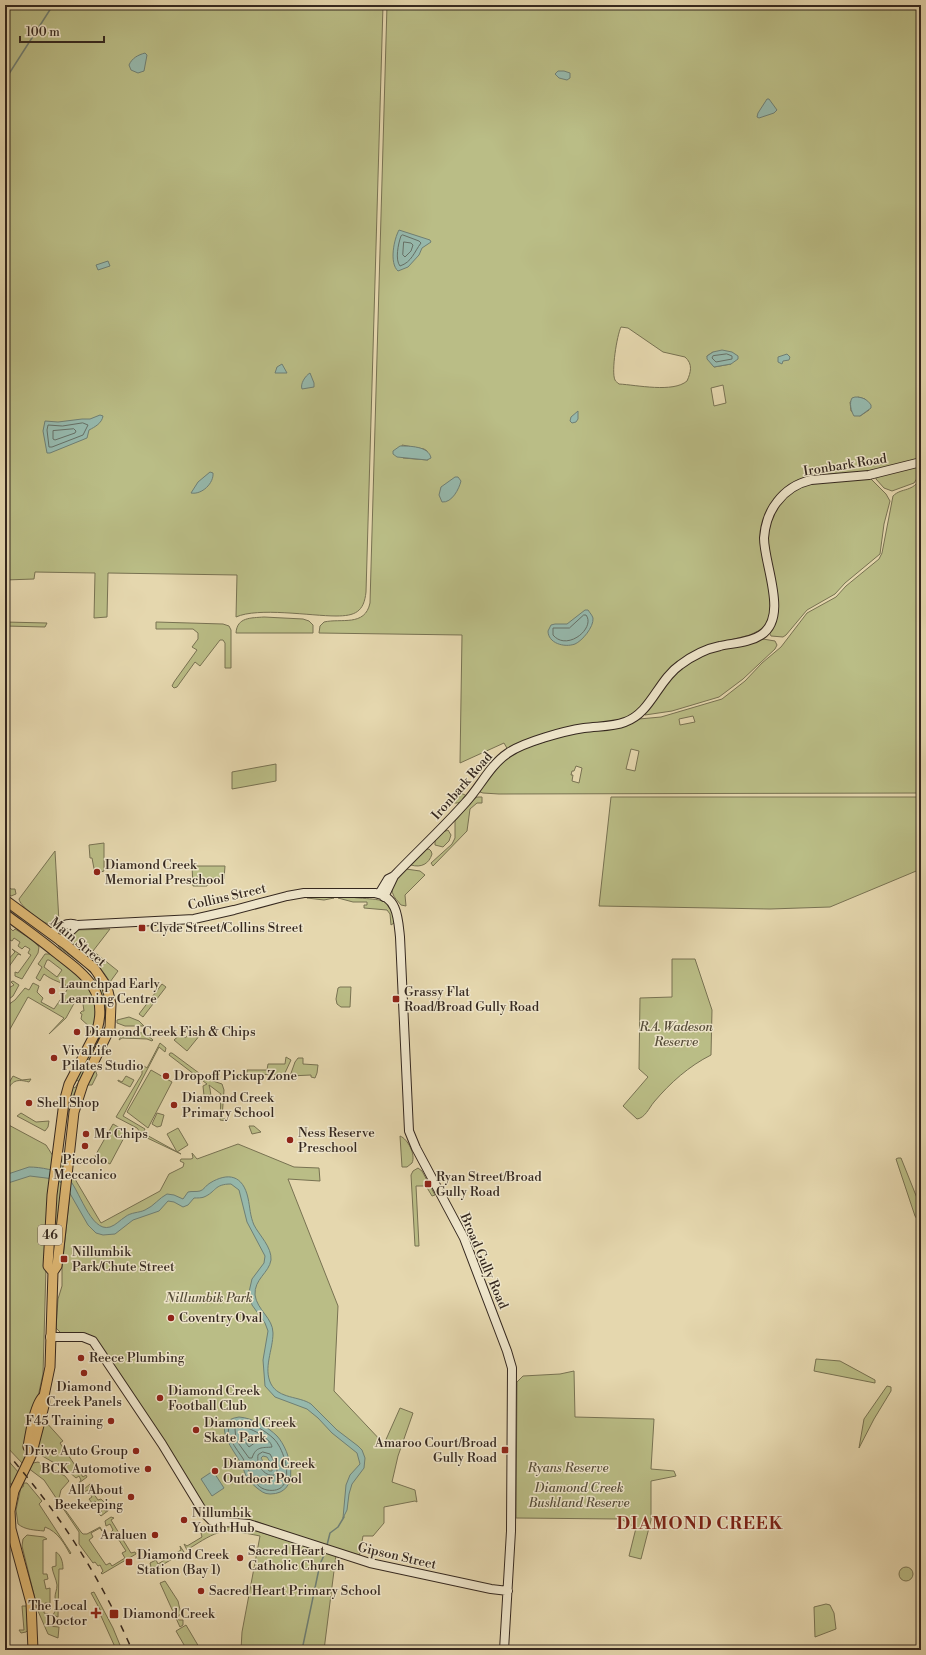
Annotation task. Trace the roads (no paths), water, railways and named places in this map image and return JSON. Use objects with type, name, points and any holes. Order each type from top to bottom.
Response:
[{"type":"main road","name":"Main Street","points":[[5,900],[94,968],[103,979],[110,997],[112,1018]]},
{"type":"main road","name":"Main Street","points":[[5,914],[86,976],[98,1000],[99,1022]]},
{"type":"main road","points":[[47,946],[51,934]]},
{"type":"main road","points":[[47,946],[60,941]]},
{"type":"main road","points":[[99,1022],[112,1018]]},
{"type":"main road","name":"46","points":[[52,1272],[57,1266],[70,1145],[77,1100],[110,1028],[112,1018]]},
{"type":"main road","points":[[99,1022],[110,1028]]},
{"type":"main road","name":"46","points":[[33,1650],[32,1603],[13,1534],[10,1517],[12,1496],[24,1470],[35,1414],[40,1400],[44,1396],[50,1372],[52,1272],[48,1266],[52,1196],[64,1102],[68,1086],[95,1035],[99,1022]]},
{"type":"main road","points":[[59,1142],[70,1145]]},
{"type":"street","name":"Ironbark Road","points":[[381,895],[394,876],[458,812],[496,764],[508,753],[521,746],[571,730],[614,725],[630,720],[643,709],[666,678],[681,664],[711,648],[751,640],[764,632],[771,623],[774,608],[765,548],[765,528],[774,505],[790,489],[811,480],[862,476],[889,471],[921,462]]},
{"type":"street","name":"Collins Street","points":[[51,934],[63,925],[72,923],[77,925],[194,919],[304,893],[361,892],[381,895]]},
{"type":"street","name":"Broad Gully Road","points":[[381,895],[394,905],[398,916],[409,1131],[416,1148],[464,1238],[512,1368],[511,1531],[504,1650]]},
{"type":"street","points":[[60,941],[77,925]]},
{"type":"street","name":"Gipson Street","points":[[50,1337],[83,1336],[93,1341],[162,1444],[207,1517],[212,1521],[244,1523],[262,1527],[381,1566],[491,1589],[508,1591]]},
{"type":"water","points":[[145,53],[147,55],[144,71],[138,73],[131,70],[129,65],[132,60]]},
{"type":"water","points":[[558,71],[570,73],[570,78],[567,80],[559,78],[555,74]]},
{"type":"water","points":[[767,99],[769,99],[777,110],[774,113],[759,118],[757,117],[758,113]]},
{"type":"water","points":[[399,230],[430,240],[431,242],[422,248],[419,255],[408,267],[398,271],[395,267],[393,251],[395,239]]},
{"type":"water","points":[[108,261],[110,266],[98,270],[96,265]]},
{"type":"water","points":[[722,350],[732,352],[738,356],[738,359],[731,364],[714,367],[707,359],[707,356],[713,352]]},
{"type":"water","points":[[787,354],[790,357],[789,360],[783,361],[782,364],[778,362],[778,357]]},
{"type":"water","points":[[282,364],[287,373],[275,373],[277,367]]},
{"type":"water","points":[[310,373],[314,387],[302,389],[303,380]]},
{"type":"water","points":[[855,397],[860,397],[868,401],[871,405],[871,408],[860,416],[854,416],[851,409],[851,400]]},
{"type":"water","points":[[578,411],[578,419],[576,422],[572,423],[570,421],[571,417]]},
{"type":"water","points":[[100,415],[103,416],[100,423],[89,430],[87,438],[47,453],[43,431],[45,421],[58,422],[90,419]]},
{"type":"water","points":[[400,446],[423,449],[427,451],[431,458],[427,460],[397,457],[393,454],[393,451]]},
{"type":"water","points":[[210,472],[213,473],[212,481],[206,488],[199,492],[191,493],[198,482]]},
{"type":"water","points":[[455,477],[458,477],[461,481],[459,488],[452,498],[446,502],[442,502],[439,495],[441,487]]},
{"type":"water","points":[[585,610],[588,610],[591,614],[593,622],[590,629],[581,640],[575,644],[562,645],[557,644],[551,639],[548,631],[551,625],[567,624]]},
{"type":"water","points":[[29,1167],[49,1169],[59,1172],[67,1177],[91,1216],[103,1227],[110,1227],[127,1215],[145,1210],[167,1194],[183,1199],[188,1192],[201,1190],[210,1183],[223,1177],[239,1180],[246,1190],[254,1225],[271,1255],[270,1265],[259,1280],[255,1289],[255,1295],[256,1300],[268,1318],[273,1333],[268,1365],[271,1384],[275,1389],[284,1395],[306,1401],[311,1404],[337,1430],[362,1450],[365,1458],[364,1468],[352,1484],[347,1510],[343,1518],[346,1485],[350,1475],[360,1464],[357,1453],[332,1433],[307,1409],[275,1397],[265,1386],[263,1360],[268,1331],[265,1323],[252,1305],[249,1292],[252,1279],[264,1263],[265,1256],[247,1222],[239,1190],[231,1184],[221,1185],[204,1197],[194,1198],[188,1205],[183,1207],[174,1202],[168,1201],[159,1211],[133,1220],[115,1234],[103,1235],[96,1233],[88,1225],[68,1190],[61,1182],[54,1179],[30,1176],[5,1184],[5,1175]]},
{"type":"water","points":[[239,1417],[255,1421],[265,1426],[277,1436],[286,1451],[291,1471],[290,1480],[287,1487],[280,1492],[270,1494],[264,1493],[248,1480],[241,1462],[232,1449],[226,1436],[224,1429],[230,1420]],"holes":[[[263,1456],[267,1457],[271,1466],[272,1471],[269,1471],[261,1458]]]},
{"type":"water","points":[[213,1471],[224,1488],[212,1496],[201,1479]]},
{"type":"waterway","points":[[5,80],[53,5]]},
{"type":"waterway","name":"Diamond Creek","points":[[327,1545],[330,1533],[338,1527],[344,1517]]},
{"type":"waterway","name":"Diamond Creek","points":[[302,1650],[320,1564],[326,1551]]},
{"type":"railway","points":[[5,1451],[43,1497],[92,1570],[120,1623],[132,1650]]},
{"type":"place","name":"Diamond Creek Memorial Preschool","points":[[97,872]]},
{"type":"place","name":"Clyde Street/Collins Street","points":[[142,928]]},
{"type":"place","name":"Launchpad Early Learning Centre","points":[[52,991]]},
{"type":"place","name":"Grassy Flat Road/Broad Gully Road","points":[[396,999]]},
{"type":"place","name":"Diamond Creek Fish & Chips","points":[[77,1032]]},
{"type":"place","name":"VivaLife Pilates Studio","points":[[54,1058]]},
{"type":"place","name":"Dropoff Pickup Zone","points":[[166,1076]]},
{"type":"place","name":"Shell Shop","points":[[29,1103]]},
{"type":"place","name":"Diamond Creek Primary School","points":[[174,1105]]},
{"type":"place","name":"Mr Chips","points":[[86,1134]]},
{"type":"place","name":"Ness Reserve Preschool","points":[[290,1140]]},
{"type":"place","name":"Piccolo Meccanico","points":[[85,1146]]},
{"type":"place","name":"Ryan Street/Broad Gully Road","points":[[428,1184]]},
{"type":"place","name":"Nillumbik Park/Chute Street","points":[[64,1259]]},
{"type":"place","name":"Coventry Oval","points":[[171,1318]]},
{"type":"place","name":"Reece Plumbing","points":[[81,1358]]},
{"type":"place","name":"Diamond Creek Panels","points":[[84,1373]]},
{"type":"place","name":"Diamond Creek Football Club","points":[[160,1398]]},
{"type":"place","name":"F45 Training","points":[[111,1421]]},
{"type":"place","name":"Diamond Creek Skate Park","points":[[196,1430]]},
{"type":"place","name":"Amaroo Court/Broad Gully Road","points":[[505,1450]]},
{"type":"place","name":"Drive Auto Group","points":[[136,1451]]},
{"type":"place","name":"BCK Automotive","points":[[148,1469]]},
{"type":"place","name":"Diamond Creek Outdoor Pool","points":[[215,1471]]},
{"type":"place","name":"All About Beekeeping","points":[[131,1497]]},
{"type":"place","name":"Nillumbik Youth Hub","points":[[184,1520]]},
{"type":"place","name":"Araluen","points":[[155,1535]]},
{"type":"place","name":"Sacred Heart Catholic Church","points":[[240,1558]]},
{"type":"place","name":"Diamond Creek Station (Bay 1)","points":[[129,1562]]},
{"type":"place","name":"Sacred Heart Primary School","points":[[201,1591]]},
{"type":"place","name":"The Local Doctor","points":[[96,1613]]},
{"type":"place","name":"Diamond Creek","points":[[114,1614]]},
{"type":"district","name":"DIAMOND CREEK","points":[[700,1524]]},
{"type":"park label","name":"R.A. Wadeson Reserve","points":[[676,1034]]},
{"type":"park label","name":"Nillumbik Park","points":[[209,1298]]},
{"type":"park label","name":"Ryans Reserve","points":[[568,1468]]},
{"type":"park label","name":"Diamond Creek Bushland Reserve","points":[[579,1496]]}]
